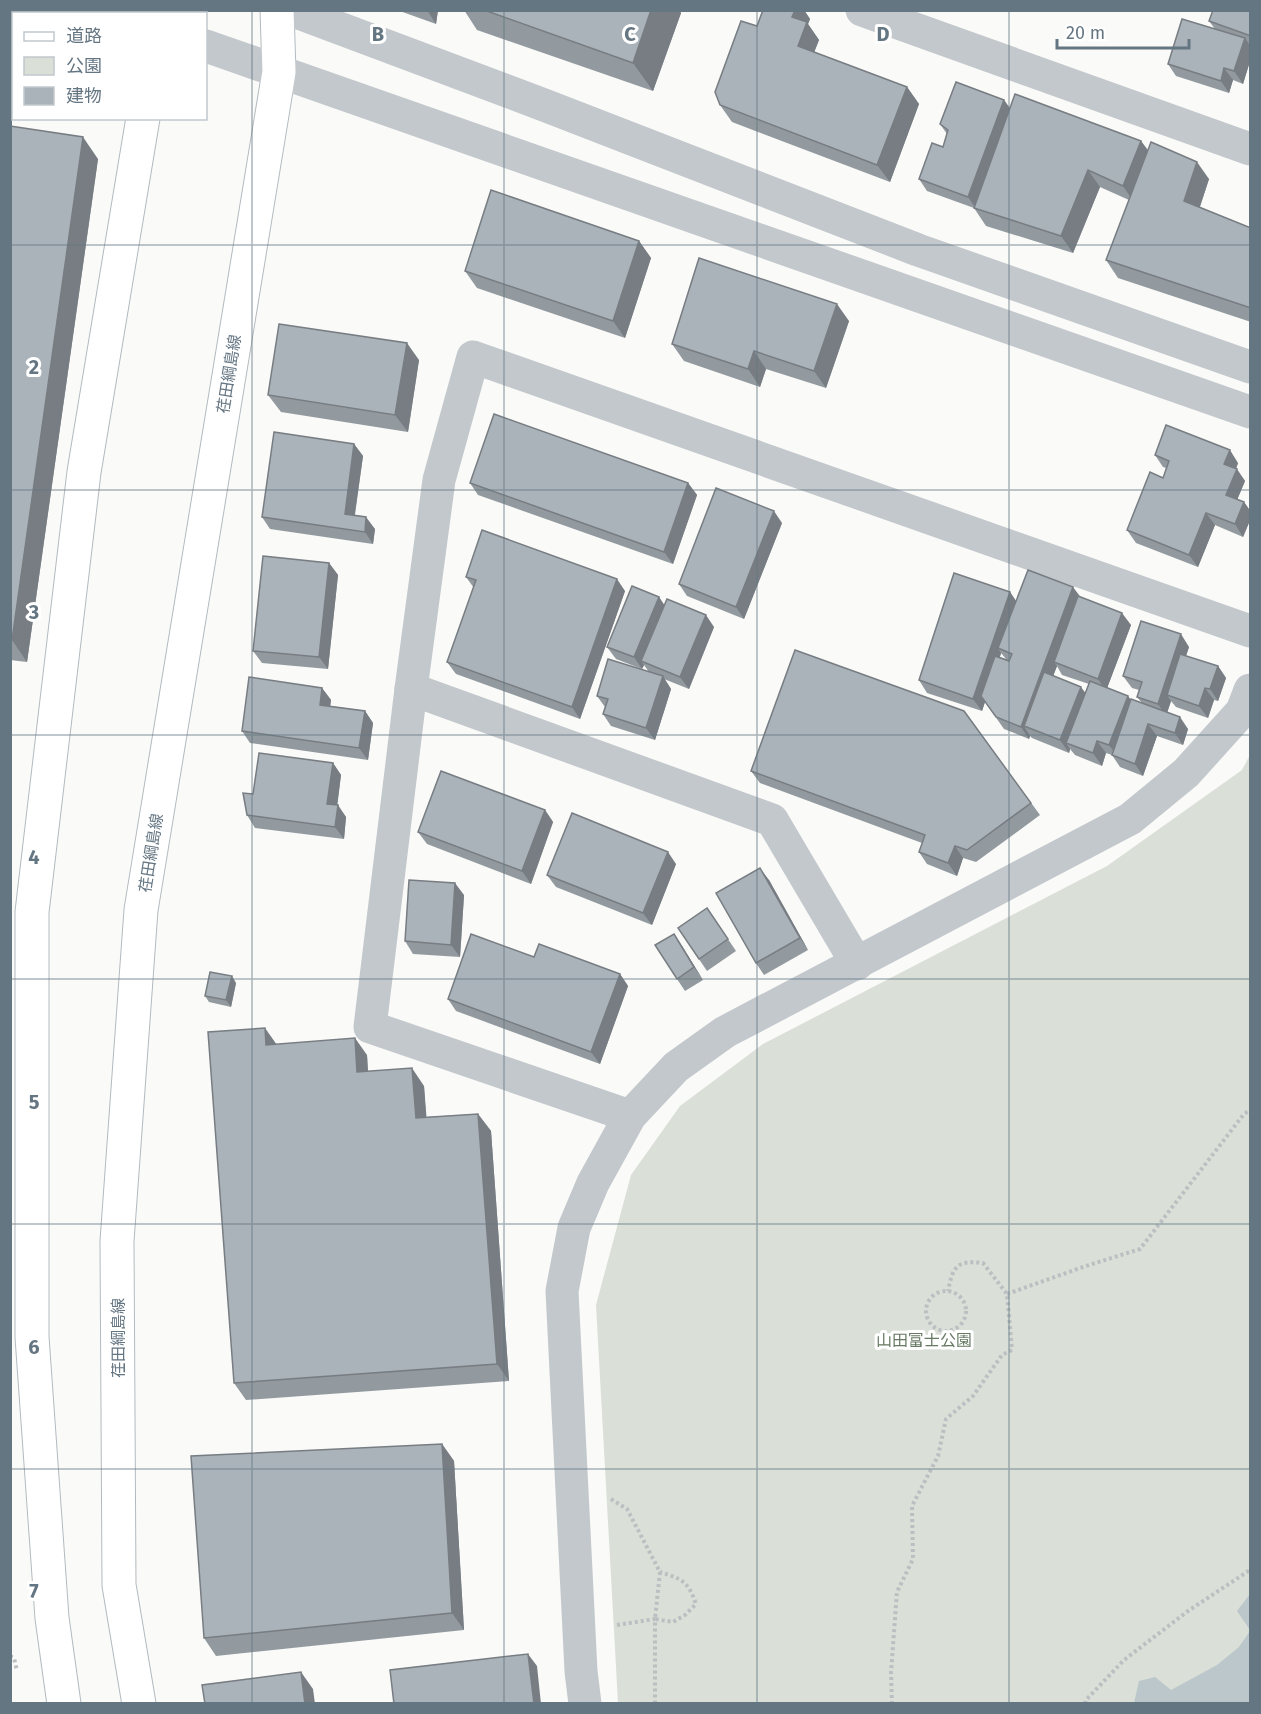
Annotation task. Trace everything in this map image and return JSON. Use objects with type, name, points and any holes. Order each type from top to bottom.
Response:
[{"type":"main road","name":"荏田綱島線","points":[[139,1704],[120,1585],[117,1241],[141,910],[279,72],[277,10]]},
{"type":"main road","points":[[64,1704],[52,1618],[32,1337],[32,912],[84,472],[144,120]]},
{"type":"street","points":[[291,10],[918,250],[1251,367]]},
{"type":"street","points":[[861,10],[1251,149]]},
{"type":"street","points":[[207,46],[1251,412]]},
{"type":"street","points":[[630,1116],[370,1027],[439,480],[473,357],[1251,631]]},
{"type":"street","points":[[411,689],[772,820],[857,964]]},
{"type":"street","points":[[585,1704],[562,1292],[574,1228],[593,1183],[630,1116],[676,1067],[725,1032],[1130,819],[1186,773],[1242,711],[1251,690]]},
{"type":"path","points":[[1007,1294],[1140,1250],[1244,1114],[1251,1110]]},
{"type":"path","points":[[892,1704],[891,1673],[897,1592],[913,1559],[912,1506],[938,1456],[946,1419],[973,1396],[1002,1355],[1012,1350],[1007,1294],[983,1263],[966,1261],[957,1266],[950,1280],[948,1291]]},
{"type":"path","points":[[948,1291],[963,1301],[966,1313],[956,1329],[937,1329],[926,1312],[930,1299],[941,1292],[948,1291]]},
{"type":"path","points":[[572,1493],[606,1496],[627,1509],[660,1572],[655,1619],[655,1704]]},
{"type":"path","points":[[1085,1704],[1086,1700],[1124,1660],[1188,1611],[1251,1570]]},
{"type":"path","points":[[579,1627],[655,1619],[673,1622],[685,1615],[696,1604],[690,1589],[678,1578],[660,1572]]},
{"type":"green space","name":"山田富士公園","points":[[1250,755],[1250,1703],[618,1703],[596,1305],[631,1175],[680,1106],[763,1044],[1107,866],[1242,770]]},
{"type":"shaded area","points":[[1250,1594],[1250,1630],[1237,1611]]},
{"type":"shaded area","points":[[1250,1631],[1250,1703],[1134,1703],[1139,1681],[1155,1677],[1171,1690],[1217,1665],[1239,1647]]},
{"type":"building","points":[[484,10],[651,10],[633,63]]},
{"type":"building","points":[[763,10],[795,10],[792,17],[807,22],[798,46],[907,87],[877,165],[720,105],[715,92],[741,21],[757,26]]},
{"type":"building","points":[[1213,10],[1251,10],[1251,36],[1209,21]]},
{"type":"building","points":[[1182,19],[1245,38],[1234,71],[1224,68],[1221,81],[1168,64]]},
{"type":"building","points":[[956,82],[1004,100],[968,197],[919,179],[932,143],[943,147],[948,130],[940,124]]},
{"type":"building","points":[[1015,94],[1141,141],[1123,186],[1088,170],[1061,236],[974,208]]},
{"type":"building","points":[[10,126],[83,137],[12,640],[10,640]]},
{"type":"building","points":[[1151,142],[1197,162],[1184,201],[1251,228],[1251,308],[1106,260]]},
{"type":"building","points":[[491,190],[639,241],[613,321],[465,271]]},
{"type":"building","points":[[699,258],[837,304],[814,371],[754,351],[748,369],[672,344]]},
{"type":"building","points":[[279,324],[407,343],[395,415],[268,395]]},
{"type":"building","points":[[494,414],[688,483],[664,552],[470,483]]},
{"type":"building","points":[[1166,425],[1230,450],[1224,464],[1237,469],[1226,495],[1244,502],[1235,524],[1206,513],[1189,555],[1127,530],[1150,472],[1163,478],[1169,461],[1155,455]]},
{"type":"building","points":[[274,432],[354,444],[345,514],[366,517],[365,532],[262,517]]},
{"type":"building","points":[[716,488],[774,511],[736,607],[679,584]]},
{"type":"building","points":[[482,530],[617,579],[572,707],[447,662],[476,580],[466,577]]},
{"type":"building","points":[[263,556],[329,563],[319,657],[253,651]]},
{"type":"building","points":[[1028,570],[1073,587],[1021,727],[996,717],[981,696],[995,656],[1009,661],[1012,654],[998,648]]},
{"type":"building","points":[[954,573],[1010,592],[973,699],[919,680]]},
{"type":"building","points":[[632,586],[659,597],[634,657],[607,647]]},
{"type":"building","points":[[1078,596],[1122,613],[1098,679],[1054,662]]},
{"type":"building","points":[[667,599],[706,615],[680,677],[641,661]]},
{"type":"building","points":[[1141,621],[1181,634],[1158,704],[1137,697],[1142,682],[1123,676]]},
{"type":"building","points":[[795,650],[964,711],[1031,803],[967,850],[955,846],[948,863],[919,852],[925,835],[751,771]]},
{"type":"building","points":[[1180,654],[1218,666],[1210,689],[1205,688],[1199,706],[1167,695]]},
{"type":"building","points":[[608,659],[663,676],[646,728],[603,714],[608,699],[597,696]]},
{"type":"building","points":[[1044,672],[1081,687],[1060,740],[1024,726]]},
{"type":"building","points":[[249,677],[322,688],[320,705],[365,711],[359,748],[242,731]]},
{"type":"building","points":[[1090,681],[1128,696],[1109,745],[1097,741],[1093,753],[1066,743]]},
{"type":"building","points":[[1131,699],[1180,717],[1175,733],[1148,724],[1135,764],[1112,755]]},
{"type":"building","points":[[259,753],[333,763],[327,804],[338,805],[335,827],[247,815],[243,793],[253,794]]},
{"type":"building","points":[[441,771],[545,810],[522,871],[418,832]]},
{"type":"building","points":[[572,813],[668,852],[643,913],[547,875]]},
{"type":"building","points":[[760,868],[800,938],[756,963],[716,893]]},
{"type":"building","points":[[409,880],[455,883],[451,945],[405,941]]},
{"type":"building","points":[[707,908],[728,939],[699,959],[678,928]]},
{"type":"building","points":[[471,934],[534,957],[539,944],[620,974],[591,1052],[448,999]]},
{"type":"building","points":[[674,934],[694,967],[677,979],[655,945]]},
{"type":"building","points":[[210,972],[232,976],[226,1000],[205,996]]},
{"type":"building","points":[[265,1028],[266,1045],[355,1038],[357,1072],[412,1068],[416,1118],[478,1114],[497,1364],[234,1383],[208,1032]]},
{"type":"building","points":[[442,1444],[452,1613],[204,1638],[191,1456]]},
{"type":"building","points":[[528,1654],[534,1704],[394,1704],[390,1670]]},
{"type":"building","points":[[301,1672],[305,1704],[205,1704],[202,1685]]}]
